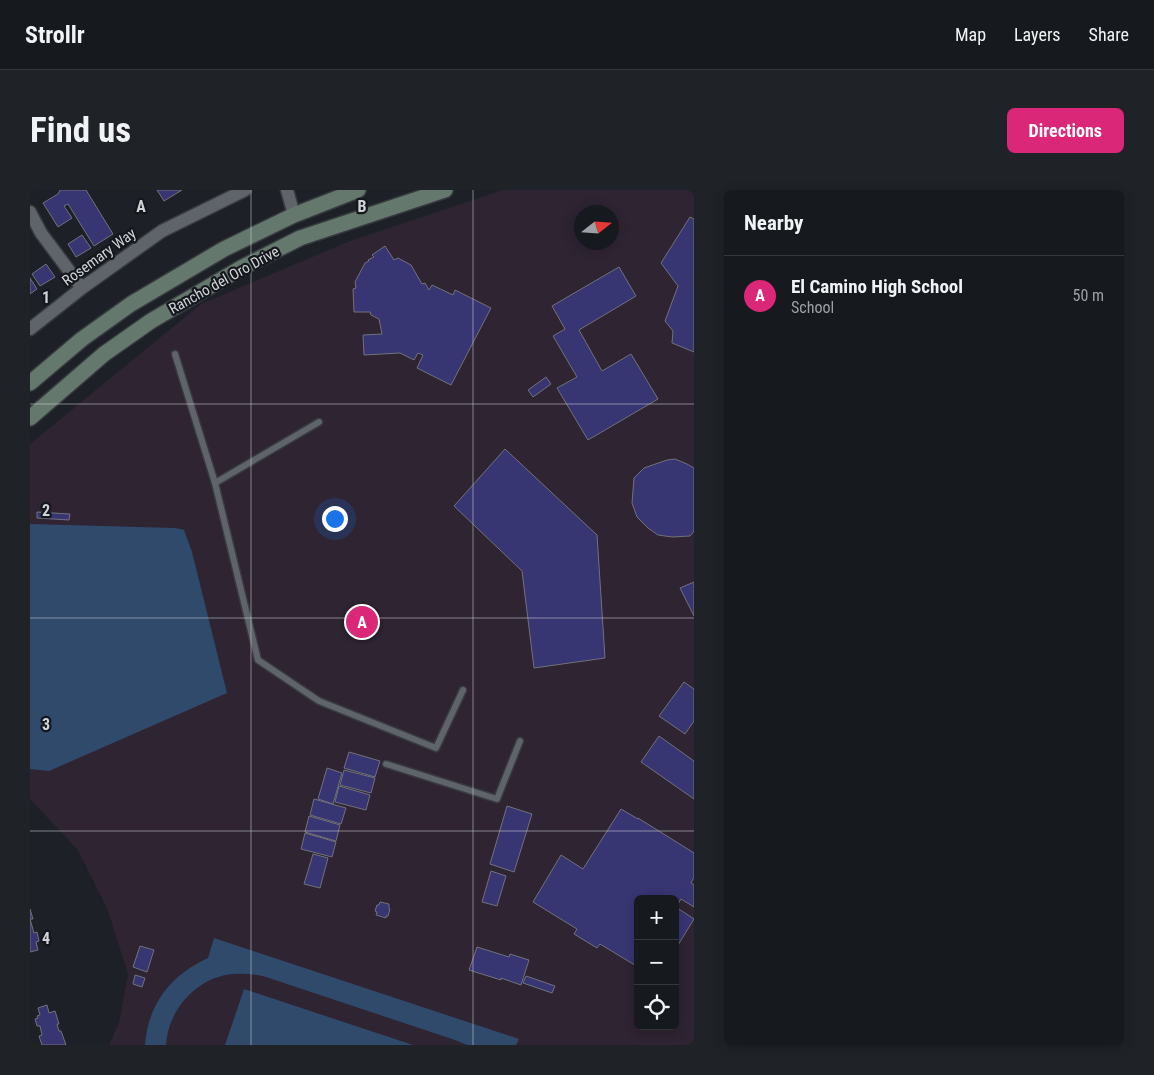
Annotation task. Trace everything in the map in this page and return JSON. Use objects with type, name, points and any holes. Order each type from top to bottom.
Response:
[{"type":"main road","name":"Rancho del Oro Drive","points":[[30,383],[82,338],[131,304],[224,249],[294,215],[358,190]]},
{"type":"main road","name":"Rancho del Oro Drive","points":[[30,418],[104,354],[151,321],[241,268],[300,238],[445,190]]},
{"type":"street","name":"Rosemary Way","points":[[30,329],[82,288],[162,231],[227,194],[245,190]]},
{"type":"street","points":[[287,190],[294,215]]},
{"type":"street","points":[[30,212],[41,234],[82,288]]},
{"type":"lane","points":[[175,354],[214,483],[258,660],[319,701],[436,748],[464,690]]},
{"type":"lane","points":[[214,483],[319,422]]},
{"type":"lane","points":[[386,764],[498,799],[520,741]]},
{"type":"shaded area","points":[[503,190],[694,190],[694,1045],[109,1045],[119,1023],[128,974],[107,908],[78,850],[30,799],[30,444],[201,304],[350,241]]},
{"type":"shaded area","points":[[30,524],[175,528],[184,530],[192,552],[227,693],[49,771],[30,769]]},
{"type":"shaded area","points":[[214,938],[519,1039],[516,1045],[467,1045],[266,977],[254,974],[232,974],[207,982],[186,998],[172,1020],[166,1045],[145,1045],[147,1030],[156,1004],[164,992],[183,973],[208,958]]},
{"type":"shaded area","points":[[244,989],[413,1045],[225,1045]]},
{"type":"building","points":[[60,190],[86,190],[113,234],[94,246],[68,204],[64,206],[72,218],[58,227],[43,203],[58,194]]},
{"type":"building","points":[[157,190],[182,190],[164,201]]},
{"type":"building","points":[[690,217],[694,219],[694,352],[672,343],[673,331],[665,321],[678,286],[661,263]]},
{"type":"building","points":[[82,235],[91,248],[76,257],[68,244]]},
{"type":"building","points":[[385,246],[394,260],[398,258],[411,265],[422,284],[425,283],[429,290],[432,285],[453,295],[455,290],[491,308],[451,385],[417,368],[423,355],[418,353],[414,360],[400,353],[364,355],[363,335],[382,334],[379,319],[371,315],[370,312],[354,312],[353,289],[356,288],[355,282],[365,263],[374,257],[372,255]]},
{"type":"building","points":[[46,264],[55,277],[40,286],[32,274]]},
{"type":"building","points":[[619,267],[636,296],[579,330],[602,371],[631,354],[658,399],[588,440],[557,388],[577,377],[553,336],[565,329],[552,306]]},
{"type":"building","points":[[30,278],[37,289],[30,294]]},
{"type":"building","points":[[546,377],[551,384],[533,397],[528,390]]},
{"type":"building","points":[[505,449],[597,535],[605,658],[534,668],[522,571],[454,506]]},
{"type":"building","points":[[675,459],[694,468],[694,531],[690,536],[672,537],[658,535],[637,517],[632,503],[634,478],[644,468]]},
{"type":"building","points":[[37,512],[70,514],[69,520],[37,518]]},
{"type":"building","points":[[694,582],[694,616],[680,588]]},
{"type":"building","points":[[684,682],[694,689],[694,721],[685,734],[659,716]]},
{"type":"building","points":[[659,736],[694,761],[694,799],[641,762]]},
{"type":"building","points":[[349,752],[380,761],[375,777],[344,768]]},
{"type":"building","points":[[327,768],[342,773],[333,804],[318,799]]},
{"type":"building","points":[[344,770],[375,778],[371,793],[340,785]]},
{"type":"building","points":[[339,786],[370,795],[366,810],[335,802]]},
{"type":"building","points":[[314,799],[346,808],[341,824],[310,815]]},
{"type":"building","points":[[507,806],[532,814],[514,872],[490,864]]},
{"type":"building","points":[[621,809],[694,853],[694,877],[691,883],[694,885],[694,907],[681,899],[679,902],[679,895],[634,895],[634,965],[600,944],[597,948],[574,934],[577,929],[533,902],[561,855],[583,869]]},
{"type":"building","points":[[309,816],[340,825],[336,841],[305,832]]},
{"type":"building","points":[[305,833],[336,842],[332,857],[301,849]]},
{"type":"building","points":[[313,854],[328,858],[320,888],[304,884]]},
{"type":"building","points":[[491,871],[506,876],[497,906],[482,902]]},
{"type":"building","points":[[380,902],[389,904],[390,909],[386,918],[376,915],[377,912],[375,911]]},
{"type":"building","points":[[679,909],[694,919],[679,943]]},
{"type":"building","points":[[30,919],[34,933],[37,932],[39,941],[36,942],[38,950],[30,952]]},
{"type":"building","points":[[140,946],[154,950],[147,972],[133,967]]},
{"type":"building","points":[[477,947],[509,957],[510,954],[529,960],[521,985],[469,970]]},
{"type":"building","points":[[135,975],[145,978],[142,987],[133,984]]},
{"type":"building","points":[[526,976],[555,986],[552,993],[523,983]]},
{"type":"building","points":[[47,1005],[49,1013],[55,1011],[59,1031],[61,1031],[66,1045],[42,1045],[39,1036],[42,1035],[40,1026],[37,1026],[35,1019],[40,1015],[38,1008]]},
{"type":"place","name":"El Camino High School","points":[[362,622]]}]
